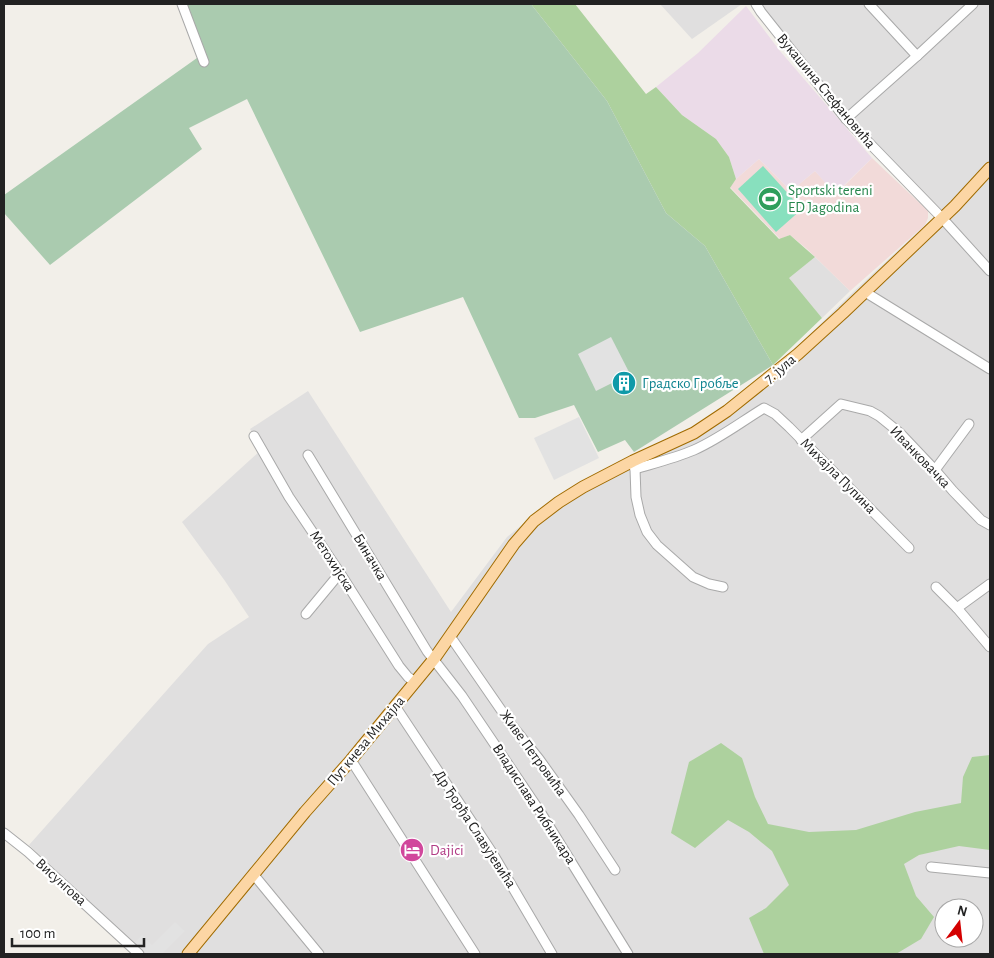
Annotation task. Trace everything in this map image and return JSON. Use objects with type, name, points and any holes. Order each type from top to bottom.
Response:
[{"type":"main road","name":"7. јула","points":[[535,521],[574,492],[600,477],[634,465],[694,433],[728,411],[798,354],[865,292],[967,194],[990,168]]},
{"type":"main road","name":"Пут кнеза Михајла","points":[[188,954],[434,659],[514,544],[535,521]]},
{"type":"street","points":[[182,4],[204,62]]},
{"type":"street","name":"Вукашина Стефановића","points":[[756,4],[846,119],[942,218],[990,271]]},
{"type":"street","points":[[869,4],[917,56]]},
{"type":"street","points":[[846,119],[973,4]]},
{"type":"street","points":[[865,292],[990,369]]},
{"type":"street","name":"Иванковачка","points":[[801,440],[841,404],[870,411],[900,433],[952,491],[981,520],[990,526]]},
{"type":"street","name":"Михајла Пупина","points":[[634,465],[672,459],[695,450],[764,408],[774,414],[801,440],[909,548]]},
{"type":"street","points":[[935,470],[970,424]]},
{"type":"street","name":"Метохијска","points":[[254,436],[289,496],[399,666],[415,682]]},
{"type":"street","name":"Биначка","points":[[308,455],[427,651],[434,659]]},
{"type":"street","points":[[634,465],[636,497],[640,515],[647,532],[657,545],[693,577],[709,584],[723,587]]},
{"type":"street","points":[[306,614],[340,573]]},
{"type":"street","points":[[957,608],[990,584]]},
{"type":"street","points":[[936,587],[957,608],[990,647]]},
{"type":"street","name":"Живе Петровића","points":[[450,636],[510,722],[579,815],[615,870]]},
{"type":"street","name":"Владислава Рибникара","points":[[434,659],[462,696],[541,813],[628,954]]},
{"type":"street","name":"Др Ђорђа Славујевића","points":[[395,706],[492,854],[552,954]]},
{"type":"street","points":[[351,760],[475,954]]},
{"type":"street","name":"Висунгова","points":[[4,833],[28,852],[139,954]]},
{"type":"street","points":[[931,867],[990,873]]},
{"type":"street","points":[[254,875],[319,954]]},
{"type":"shaded area","points":[[660,4],[742,4],[692,39]]},
{"type":"shaded area","points":[[753,4],[990,4],[990,954],[144,954],[29,845],[208,644],[249,617],[182,522],[261,450],[250,429],[308,391],[451,612],[507,537],[559,495],[696,427],[787,357],[936,215],[874,153],[798,67]]},
{"type":"shaded area","points":[[746,6],[780,51],[872,158],[835,194],[815,171],[791,191],[759,159],[736,179],[729,157],[716,139],[682,115],[656,87],[698,53]]},
{"type":"shaded area","points":[[872,158],[928,211],[928,218],[925,225],[850,291],[790,235],[780,239],[730,187],[736,179],[759,159],[791,191],[815,171],[836,194]]},
{"type":"shaded area","points":[[815,257],[850,291],[822,318],[788,278]]},
{"type":"shaded area","points":[[611,337],[630,374],[596,391],[578,354]]},
{"type":"shaded area","points":[[579,417],[599,458],[554,480],[534,438]]},
{"type":"shaded area","points":[[175,922],[185,931],[162,954],[147,954],[135,942],[142,935],[152,945]]},
{"type":"green space","points":[[185,4],[531,4],[607,101],[666,213],[705,246],[773,365],[634,452],[625,440],[598,452],[574,405],[535,418],[519,418],[463,297],[360,332],[247,99],[189,128],[202,149],[50,265],[4,213],[4,195],[204,53]]},
{"type":"green space","points":[[531,4],[575,4],[646,94],[656,87],[682,115],[716,139],[729,157],[736,179],[730,188],[779,239],[790,235],[815,257],[789,278],[822,318],[773,365],[705,246],[666,213],[607,101]]},
{"type":"green space","name":"Sportski tereni ED Jagodina","points":[[763,166],[802,209],[776,232],[738,189]]},
{"type":"green space","points":[[721,743],[742,758],[755,797],[768,824],[809,832],[856,830],[915,812],[961,803],[963,777],[972,757],[990,755],[990,850],[959,846],[919,855],[904,864],[916,896],[934,917],[921,939],[896,954],[764,954],[749,918],[766,908],[789,885],[772,851],[749,832],[728,820],[695,848],[671,833],[689,762]]},
{"type":"place","name":"Sportski tereni ED Jagodina","points":[[770,199]]},
{"type":"place","name":"Градско Гробље","points":[[624,383]]},
{"type":"place","name":"Dajici","points":[[412,850]]}]
